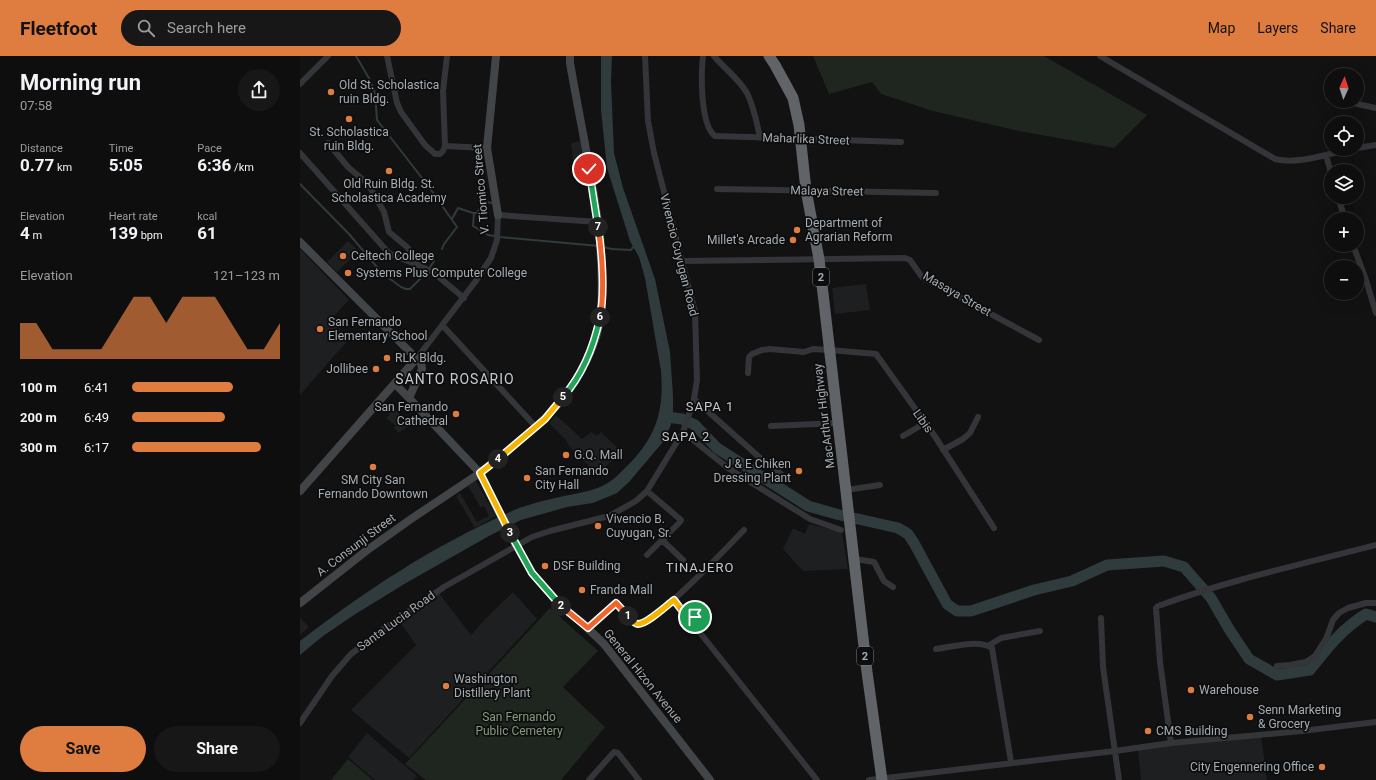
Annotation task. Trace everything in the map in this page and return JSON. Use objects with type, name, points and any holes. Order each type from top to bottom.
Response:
[{"type":"highway","name":"MacArthur Highway","points":[[769,56],[793,98],[801,139],[806,190],[819,259],[848,505],[846,531],[855,559],[867,672],[882,779]]},
{"type":"main road","name":"V. Tiomico Street","points":[[496,56],[487,148],[498,215]]},
{"type":"main road","name":"A. Consunji Street","points":[[300,603],[366,551],[480,473],[536,427],[545,419],[570,389],[591,351],[601,315],[602,300],[600,248],[598,222],[570,56]]},
{"type":"main road","points":[[300,242],[418,358],[422,369],[409,398]]},
{"type":"main road","name":"V. Tiomico Street","points":[[300,491],[418,358]]},
{"type":"main road","name":"General Hizon Avenue","points":[[395,384],[480,473],[508,531],[532,573],[558,604],[588,628],[604,644],[710,780]]},
{"type":"street","points":[[300,84],[328,56]]},
{"type":"street","points":[[387,56],[400,112],[435,154],[440,154],[445,146],[442,91],[447,56]]},
{"type":"street","name":"Vivencio Cuyugan Road","points":[[516,546],[532,537],[609,516],[628,506],[647,490],[684,432],[694,399],[697,356],[695,312],[654,153],[648,121],[645,56]]},
{"type":"street","name":"Maharlika Street","points":[[703,56],[701,82],[703,100],[707,122],[712,134],[719,137],[901,142]]},
{"type":"street","points":[[714,56],[735,77],[747,93],[755,114],[760,138]]},
{"type":"street","points":[[1100,56],[1275,159],[1294,161],[1324,155]]},
{"type":"street","points":[[1364,105],[1376,108]]},
{"type":"street","points":[[328,143],[348,167],[371,188],[384,212],[384,237],[390,254],[426,268],[464,298]]},
{"type":"street","points":[[1364,147],[1376,145]]},
{"type":"street","points":[[445,146],[487,148]]},
{"type":"street","points":[[300,153],[384,237],[407,247],[413,255]]},
{"type":"street","name":"Malaya Street","points":[[718,189],[936,193]]},
{"type":"street","points":[[498,215],[598,222]]},
{"type":"street","name":"V. Tiomico Street","points":[[418,358],[464,298],[491,258],[497,236],[498,215]]},
{"type":"street","points":[[1356,252],[1376,313]]},
{"type":"street","name":"Masaya Street","points":[[683,261],[904,258],[910,260],[922,277],[1039,340]]},
{"type":"street","points":[[443,326],[536,427]]},
{"type":"street","name":"Libis","points":[[748,373],[748,357],[762,350],[781,349],[804,352],[813,349],[876,354],[925,423],[994,528]]},
{"type":"street","points":[[694,399],[758,456],[781,474]]},
{"type":"street","points":[[943,450],[963,439],[970,433],[978,417]]},
{"type":"street","points":[[771,426],[838,423]]},
{"type":"street","points":[[904,436],[925,423]]},
{"type":"street","points":[[684,432],[728,468],[810,519],[846,531]]},
{"type":"street","points":[[846,490],[880,485]]},
{"type":"street","points":[[647,490],[681,520],[647,555]]},
{"type":"street","points":[[588,628],[616,603],[634,622],[639,624],[652,617],[674,600],[744,530]]},
{"type":"street","points":[[662,540],[683,560]]},
{"type":"street","points":[[1171,742],[1160,662],[1156,608],[1158,606],[1183,597],[1376,545]]},
{"type":"street","name":"Santa Lucia Road","points":[[300,723],[339,666],[355,651],[396,620],[444,587],[516,546]]},
{"type":"street","points":[[855,559],[874,562],[884,581],[893,588]]},
{"type":"street","points":[[674,600],[817,780]]},
{"type":"street","points":[[1277,666],[1290,666],[1306,662],[1315,656],[1326,639],[1333,620],[1339,614],[1348,608],[1366,603],[1376,603]]},
{"type":"street","points":[[690,621],[703,606]]},
{"type":"street","points":[[1101,618],[1103,666],[1119,780]]},
{"type":"street","points":[[988,646],[1001,638],[1040,631]]},
{"type":"street","points":[[936,649],[959,645],[983,644],[992,648],[1011,762]]},
{"type":"street","points":[[869,780],[1011,762],[1115,751],[1171,742],[1376,722]]},
{"type":"street","points":[[589,780],[614,752],[618,752],[639,780]]},
{"type":"shaded area","points":[[601,56],[612,56],[611,81],[614,153],[623,188],[655,279],[670,352],[673,418],[662,443],[629,482],[617,493],[593,503],[567,507],[521,520],[489,536],[406,583],[354,615],[323,636],[300,655],[300,641],[375,587],[426,555],[480,526],[514,510],[598,488],[612,480],[630,464],[648,441],[654,429],[661,403],[661,371],[645,278],[639,257],[630,241],[607,168],[601,110]]},
{"type":"shaded area","points":[[582,141],[585,171],[574,172],[571,143]]},
{"type":"shaded area","name":"Celtech College","points":[[348,241],[359,251],[337,272],[327,262]]},
{"type":"shaded area","name":"San Fernando Elementary School","points":[[300,249],[349,300],[330,320],[349,339],[300,395]]},
{"type":"shaded area","points":[[866,284],[870,310],[835,314],[832,288]]},
{"type":"shaded area","points":[[394,408],[409,425],[399,433],[394,428],[396,426],[386,418],[390,415],[388,413]]},
{"type":"shaded area","points":[[556,415],[582,439],[591,432],[597,436],[601,432],[622,452],[597,474],[549,423]]},
{"type":"shaded area","points":[[476,481],[496,516],[475,528],[456,496],[460,493],[477,522],[489,516],[484,506],[481,508],[468,486]]},
{"type":"shaded area","points":[[809,524],[842,532],[848,569],[803,571],[783,549],[793,528],[805,534]]},
{"type":"shaded area","points":[[438,592],[471,635],[513,592],[537,619],[409,758],[351,710],[416,645],[398,619]]},
{"type":"shaded area","points":[[300,618],[309,627],[300,635]]},
{"type":"shaded area","points":[[367,733],[417,776],[413,780],[375,780],[348,757]]},
{"type":"shaded area","points":[[1261,735],[1267,780],[1141,780],[1138,749]]},
{"type":"green space","points":[[813,56],[1044,56],[1147,115],[1114,148],[1019,131],[933,111],[881,94],[872,82],[829,94]]},
{"type":"green space","name":"San Fernando Public Cemetery","points":[[550,608],[598,651],[563,687],[605,727],[561,780],[426,780],[405,764]]},
{"type":"green space","points":[[348,759],[373,780],[331,780]]},
{"type":"waterway","points":[[356,56],[370,80],[375,93],[377,120],[429,187],[457,227],[442,249]]},
{"type":"waterway","points":[[300,184],[349,234],[382,273],[401,287],[410,289],[427,272],[434,261]]},
{"type":"waterway","points":[[452,219],[458,208],[477,213],[484,201],[491,203]]},
{"type":"waterway","points":[[474,213],[473,226],[488,235],[599,246]]},
{"type":"waterway","points":[[603,247],[631,250],[633,247],[636,248]]},
{"type":"waterway","points":[[667,417],[682,419],[695,425],[717,448],[808,506],[898,528],[908,534],[947,604],[957,611],[971,611],[1034,590],[1072,581],[1107,565],[1164,561],[1184,567],[1211,598],[1249,659],[1277,675],[1310,670],[1342,633],[1357,620],[1366,614],[1376,617]]},
{"type":"place","name":"Old St. Scholastica ruin Bldg.","points":[[331,92]]},
{"type":"place","name":"St. Scholastica ruin Bldg.","points":[[349,119]]},
{"type":"place","name":"Old Ruin Bldg. St. Scholastica Academy","points":[[389,171]]},
{"type":"place","name":"Department of Agrarian Reform","points":[[797,230]]},
{"type":"place","name":"Millet's Arcade","points":[[793,240]]},
{"type":"place","name":"Celtech College","points":[[343,256]]},
{"type":"place","name":"Systems Plus Computer College","points":[[348,273]]},
{"type":"place","name":"San Fernando Elementary School","points":[[320,329]]},
{"type":"place","name":"RLK Bldg.","points":[[387,358]]},
{"type":"place","name":"Jollibee","points":[[376,369]]},
{"type":"place","name":"San Fernando Cathedral","points":[[456,414]]},
{"type":"place","name":"G.Q. Mall","points":[[566,455]]},
{"type":"place","name":"SM City San Fernando Downtown","points":[[373,467]]},
{"type":"place","name":"J & E Chiken Dressing Plant","points":[[799,471]]},
{"type":"place","name":"San Fernando City Hall","points":[[527,478]]},
{"type":"place","name":"Vivencio B. Cuyugan, Sr.","points":[[598,526]]},
{"type":"place","name":"DSF Building","points":[[545,566]]},
{"type":"place","name":"Franda Mall","points":[[582,590]]},
{"type":"place","name":"Washington Distillery Plant","points":[[446,686]]},
{"type":"place","name":"Warehouse","points":[[1191,690]]},
{"type":"place","name":"Senn Marketing & Grocery","points":[[1250,717]]},
{"type":"place","name":"CMS Building","points":[[1148,731]]},
{"type":"place","name":"City Engennering Office","points":[[1322,767]]},
{"type":"district","name":"SANTO ROSARIO","points":[[455,379]]},
{"type":"district","name":"SAPA 1","points":[[710,406]]},
{"type":"district","name":"SAPA 2","points":[[686,436]]},
{"type":"district","name":"TINAJERO","points":[[700,567]]},
{"type":"route","points":[[589,169],[598,222],[602,270],[601,315],[591,351],[570,389],[545,419],[480,473],[508,531],[532,573],[558,604],[588,628],[616,603],[637,624],[652,617],[674,600],[690,621],[695,617]]}]
